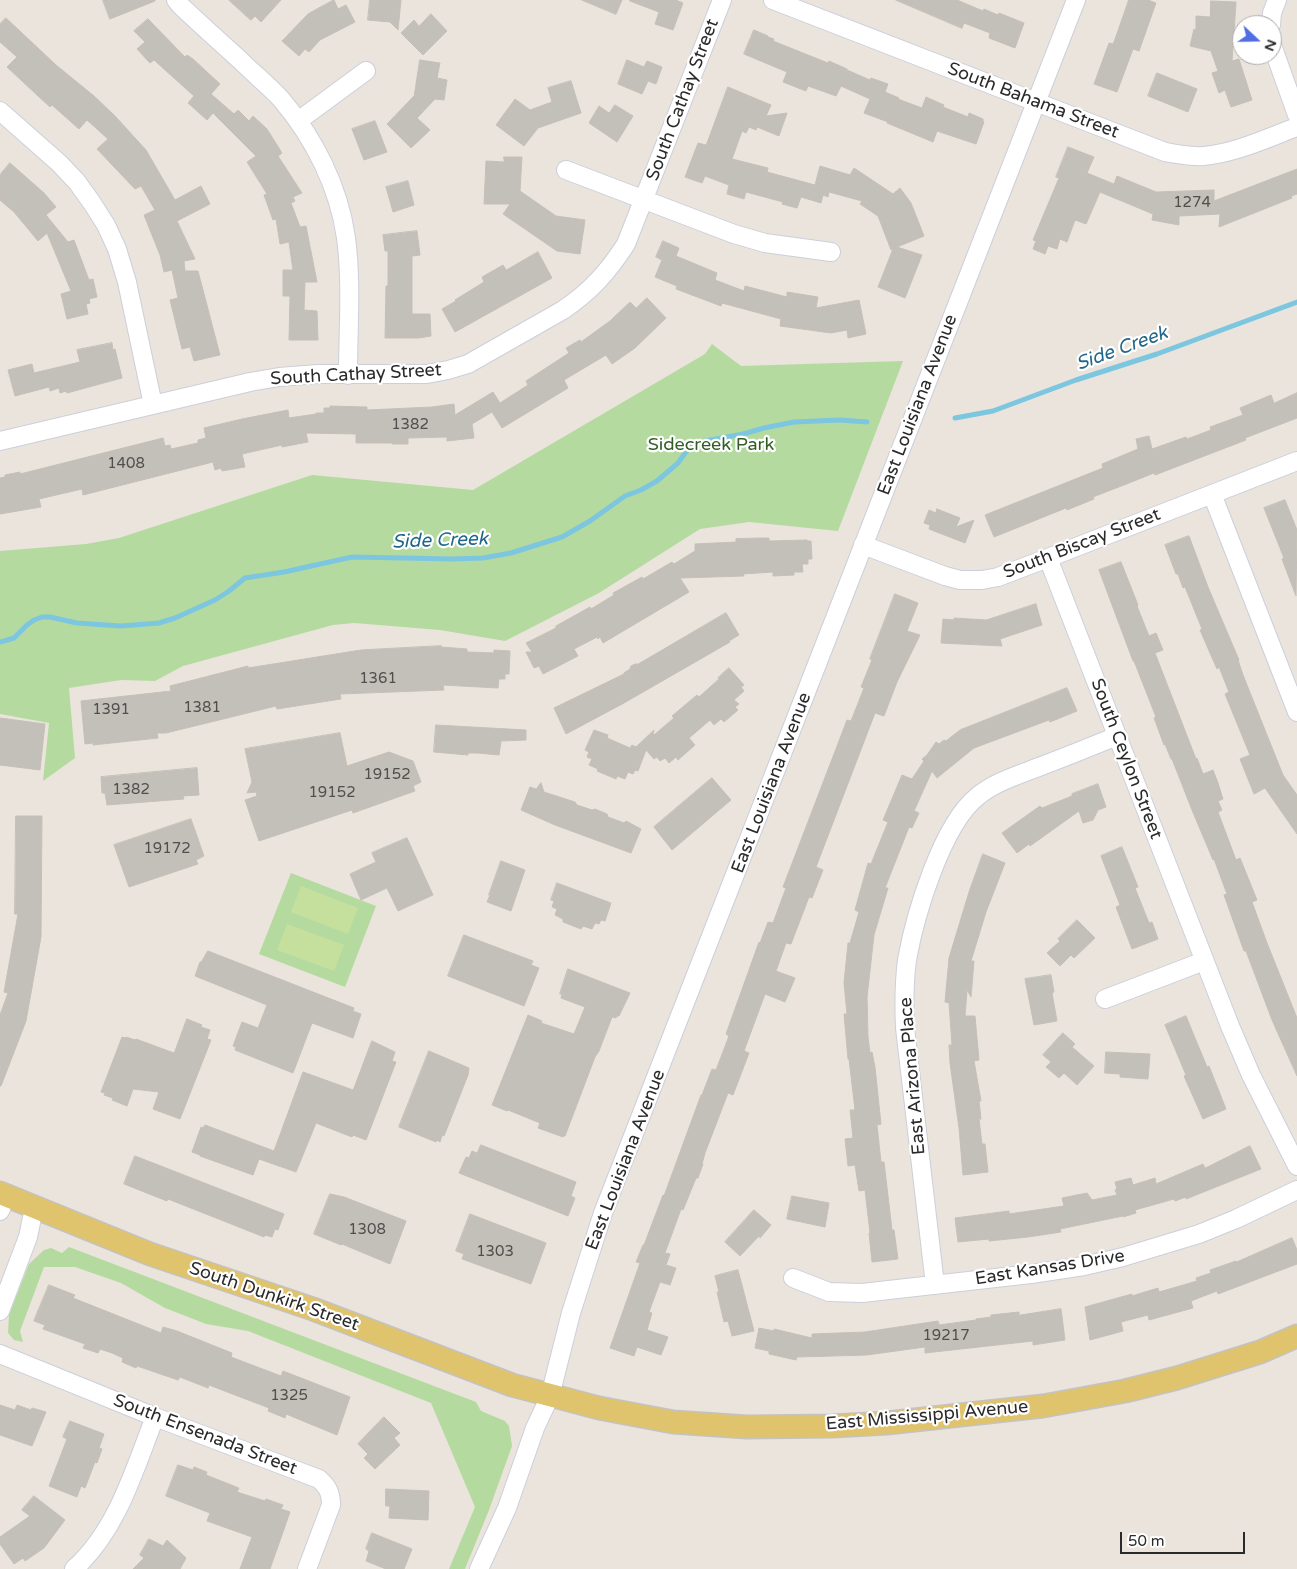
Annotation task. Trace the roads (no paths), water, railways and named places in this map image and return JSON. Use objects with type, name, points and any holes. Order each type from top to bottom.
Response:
[{"type":"main road","name":"South Dunkirk Street","points":[[2,1200],[34,1208],[150,1254],[313,1309],[512,1385],[550,1396]]},
{"type":"main road","name":"East Mississippi Avenue","points":[[550,1396],[628,1414],[704,1425],[788,1427],[887,1423],[1044,1406],[1125,1391],[1215,1367],[1260,1352],[1297,1336]]},
{"type":"street","points":[[176,0],[280,99],[298,121],[320,157],[340,209],[346,237],[348,265],[348,374]]},
{"type":"street","name":"South Cathay Street","points":[[0,442],[279,377],[318,374],[427,374],[448,370],[468,364],[563,310],[597,284],[613,265],[626,244],[722,0]]},
{"type":"street","name":"South Bahama Street","points":[[773,0],[1165,152],[1203,156],[1228,152],[1297,127]]},
{"type":"street","name":"East Louisiana Avenue","points":[[480,1569],[507,1508],[535,1428],[550,1396],[572,1313],[604,1213],[1076,0]]},
{"type":"street","points":[[1272,15],[1277,0]]},
{"type":"street","points":[[1279,65],[1297,115]]},
{"type":"street","points":[[298,121],[366,71]]},
{"type":"street","points":[[0,111],[59,163],[77,182],[106,225],[127,282],[153,405]]},
{"type":"street","name":"South Cathay Street","points":[[566,170],[644,200]]},
{"type":"street","points":[[644,200],[734,234],[765,243],[831,252]]},
{"type":"street","name":"South Biscay Street","points":[[863,545],[960,580],[982,580],[998,577],[1297,461]]},
{"type":"street","points":[[1212,494],[1297,712]]},
{"type":"street","name":"South Ceylon Street","points":[[1048,558],[1250,1076],[1297,1166]]},
{"type":"street","name":"East Arizona Place","points":[[935,1285],[905,1028],[904,995],[907,961],[914,928],[926,890],[952,825],[966,807],[978,796],[997,784],[1117,736]]},
{"type":"street","points":[[1105,1000],[1204,961]]},
{"type":"street","name":"East Kansas Drive","points":[[793,1278],[829,1292],[862,1293],[1031,1274],[1084,1266],[1123,1257],[1199,1234],[1297,1190]]},
{"type":"street","points":[[0,1311],[28,1237],[34,1208]]},
{"type":"street","name":"South Ensenada Street","points":[[0,1354],[155,1417],[319,1479],[327,1486],[331,1495],[332,1505],[307,1569]]},
{"type":"street","points":[[74,1569],[102,1538],[118,1510],[155,1417]]},
{"type":"waterway","name":"Side Creek","points":[[955,418],[993,411],[1076,380],[1157,354],[1297,302]]},
{"type":"waterway","name":"Side Creek","points":[[0,642],[14,638],[27,625],[42,617],[77,623],[121,626],[159,623],[215,600],[245,578],[284,572],[352,557],[453,559],[483,558],[511,553],[562,537],[590,521],[625,496],[657,481],[678,463],[691,445],[794,422],[840,420],[867,422]]},
{"type":"park label","name":"Sidecreek Park","points":[[711,445]]}]
